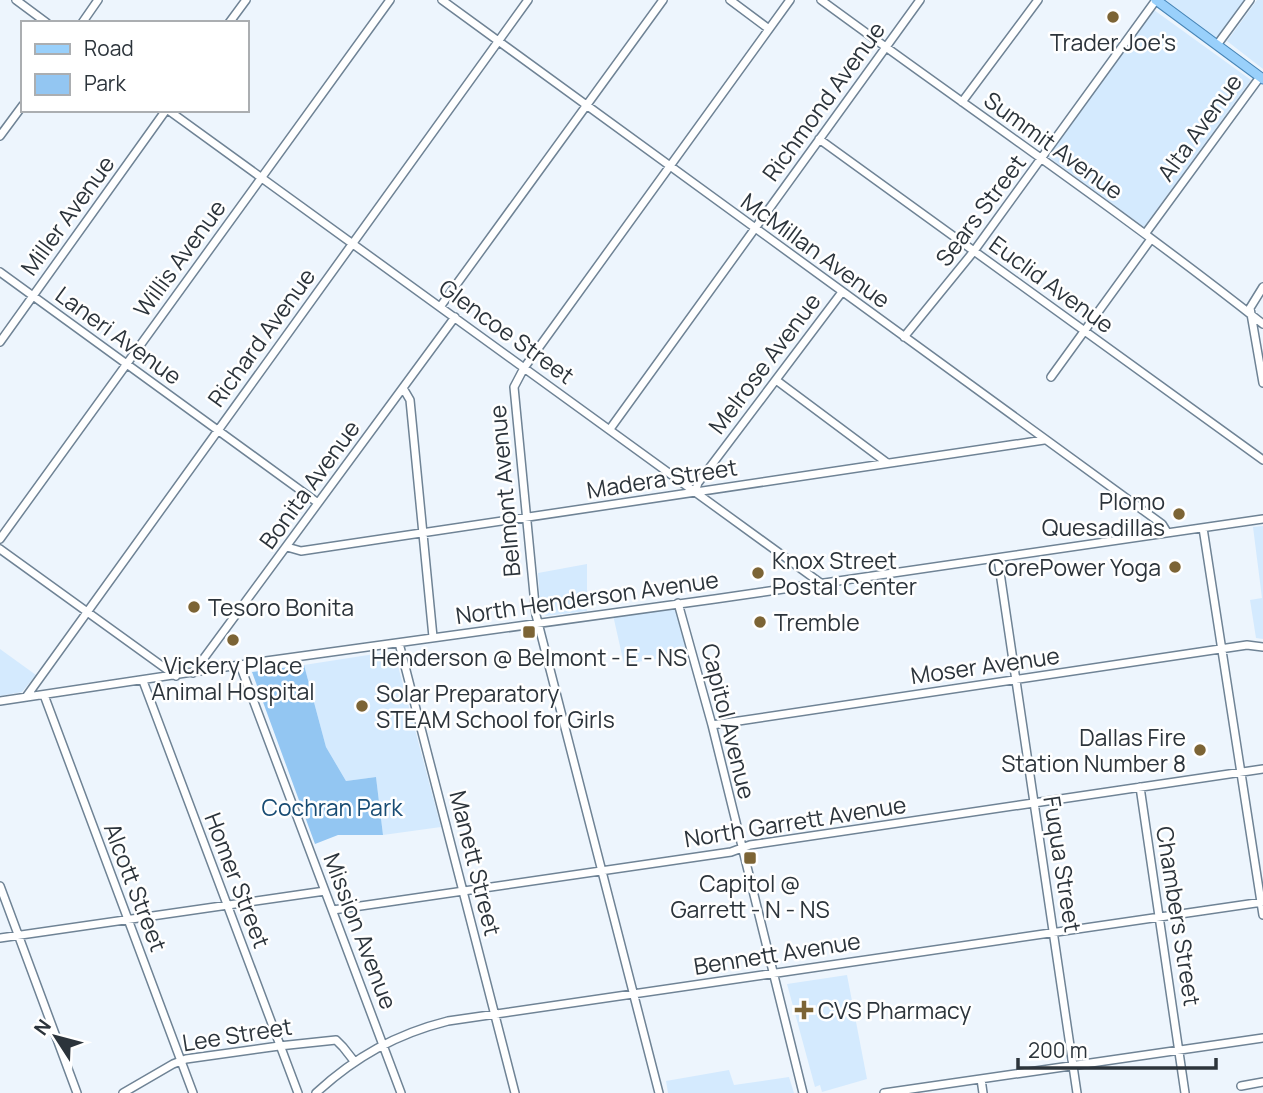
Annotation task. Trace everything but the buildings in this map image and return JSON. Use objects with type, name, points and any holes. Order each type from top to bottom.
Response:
[{"type":"main road","points":[[1156,0],[1261,78]]},
{"type":"street","points":[[16,0],[44,21]]},
{"type":"street","points":[[83,21],[98,0]]},
{"type":"street","points":[[230,21],[246,0]]},
{"type":"street","name":"Willis Avenue","points":[[0,539],[390,0]]},
{"type":"street","name":"McMillan Avenue","points":[[442,0],[1161,524],[1167,532]]},
{"type":"street","name":"Richard Avenue","points":[[26,697],[528,0]]},
{"type":"street","points":[[440,307],[663,0]]},
{"type":"street","points":[[730,0],[769,29]]},
{"type":"street","name":"Belmont Avenue","points":[[659,1093],[540,624],[532,581],[514,387],[524,368],[790,0]]},
{"type":"street","name":"Summit Avenue","points":[[821,0],[1148,236],[1263,324]]},
{"type":"street","name":"Richmond Avenue","points":[[610,429],[920,0]]},
{"type":"street","points":[[962,102],[1038,0]]},
{"type":"street","name":"Sears Street","points":[[904,337],[974,251],[1156,0]]},
{"type":"street","points":[[1217,46],[1250,0]]},
{"type":"street","name":"Alta Avenue","points":[[1051,377],[1261,78]]},
{"type":"street","points":[[0,136],[21,108]]},
{"type":"street","name":"Miller Avenue","points":[[0,342],[166,112]]},
{"type":"street","name":"Glencoe Street","points":[[170,112],[822,584]]},
{"type":"street","name":"Euclid Avenue","points":[[819,139],[1263,460]]},
{"type":"street","name":"Laneri Avenue","points":[[0,272],[318,503]]},
{"type":"street","points":[[1263,287],[1250,308],[1263,383]]},
{"type":"street","name":"Melrose Avenue","points":[[695,492],[697,484],[842,292]]},
{"type":"street","name":"Bonita Avenue","points":[[193,673],[456,317]]},
{"type":"street","points":[[776,380],[887,462]]},
{"type":"street","points":[[403,388],[410,400],[433,637]]},
{"type":"street","name":"Madera Street","points":[[287,547],[301,551],[422,534],[1044,440]]},
{"type":"street","name":"North Henderson Avenue","points":[[0,701],[1263,519]]},
{"type":"street","points":[[1203,528],[1263,915]]},
{"type":"street","points":[[0,549],[176,676]]},
{"type":"street","name":"Fuqua Street","points":[[998,559],[1077,1093]]},
{"type":"street","name":"Capitol Avenue","points":[[678,603],[712,725],[803,1093]]},
{"type":"street","name":"Manett Street","points":[[398,643],[514,1093]]},
{"type":"street","name":"Moser Avenue","points":[[712,725],[1247,645],[1263,647]]},
{"type":"street","name":"Mission Avenue","points":[[240,665],[401,1093]]},
{"type":"street","name":"Homer Street","points":[[143,681],[298,1093]]},
{"type":"street","name":"Alcott Street","points":[[44,695],[193,1093]]},
{"type":"street","name":"North Garrett Avenue","points":[[332,910],[731,852],[741,848],[1263,769]]},
{"type":"street","name":"Chambers Street","points":[[1140,788],[1185,1093]]},
{"type":"street","points":[[0,886],[77,1093]]},
{"type":"street","points":[[0,938],[325,891]]},
{"type":"street","name":"Bennett Avenue","points":[[316,1093],[354,1061],[383,1044],[426,1027],[495,1014],[1262,902]]},
{"type":"street","points":[[884,1093],[1263,1038]]},
{"type":"street","name":"Lee Street","points":[[123,1093],[181,1061],[279,1046],[336,1040],[354,1061]]},
{"type":"street","points":[[981,1079],[983,1093]]},
{"type":"street","points":[[1241,1086],[1263,1082]]},
{"type":"shaded area","points":[[1164,0],[1246,0],[1220,35],[1214,38]]},
{"type":"shaded area","points":[[1257,0],[1263,0],[1263,69],[1227,41]]},
{"type":"shaded area","points":[[1154,10],[1251,80],[1144,227],[1047,156]]},
{"type":"shaded area","points":[[1263,526],[1263,639],[1256,638],[1250,600],[1262,598],[1253,527]]},
{"type":"shaded area","points":[[587,564],[587,611],[546,616],[541,612],[538,573]]},
{"type":"shaded area","points":[[671,608],[676,610],[688,654],[624,664],[613,615]]},
{"type":"shaded area","points":[[0,649],[36,675],[22,692],[0,696]]},
{"type":"shaded area","name":"Solar Preparatory STEAM School for Girls","points":[[394,651],[441,827],[383,835],[376,777],[346,781],[326,747],[304,665]]},
{"type":"shaded area","points":[[847,975],[867,1079],[822,1092],[820,1085],[815,1087],[787,984]]},
{"type":"shaded area","points":[[729,1070],[734,1085],[789,1077],[794,1093],[668,1093],[666,1081]]},
{"type":"green space","name":"Cochran Park","points":[[304,665],[326,747],[346,781],[376,777],[383,835],[338,835],[315,844],[252,672]]},
{"type":"place","name":"Trader Joe's","points":[[1113,17]]},
{"type":"place","name":"Plomo Quesadillas","points":[[1179,514]]},
{"type":"place","name":"CorePower Yoga","points":[[1175,567]]},
{"type":"place","name":"Knox Street Postal Center","points":[[758,573]]},
{"type":"place","name":"Tesoro Bonita","points":[[194,607]]},
{"type":"place","name":"Tremble","points":[[760,622]]},
{"type":"place","name":"Henderson @ Belmont - E - NS","points":[[529,632]]},
{"type":"place","name":"Vickery Place Animal Hospital","points":[[233,640]]},
{"type":"place","name":"Solar Preparatory STEAM School for Girls","points":[[362,706]]},
{"type":"place","name":"Dallas Fire Station Number 8","points":[[1200,750]]},
{"type":"place","name":"Capitol @ Garrett - N - NS","points":[[750,858]]},
{"type":"place","name":"CVS Pharmacy","points":[[804,1010]]}]
